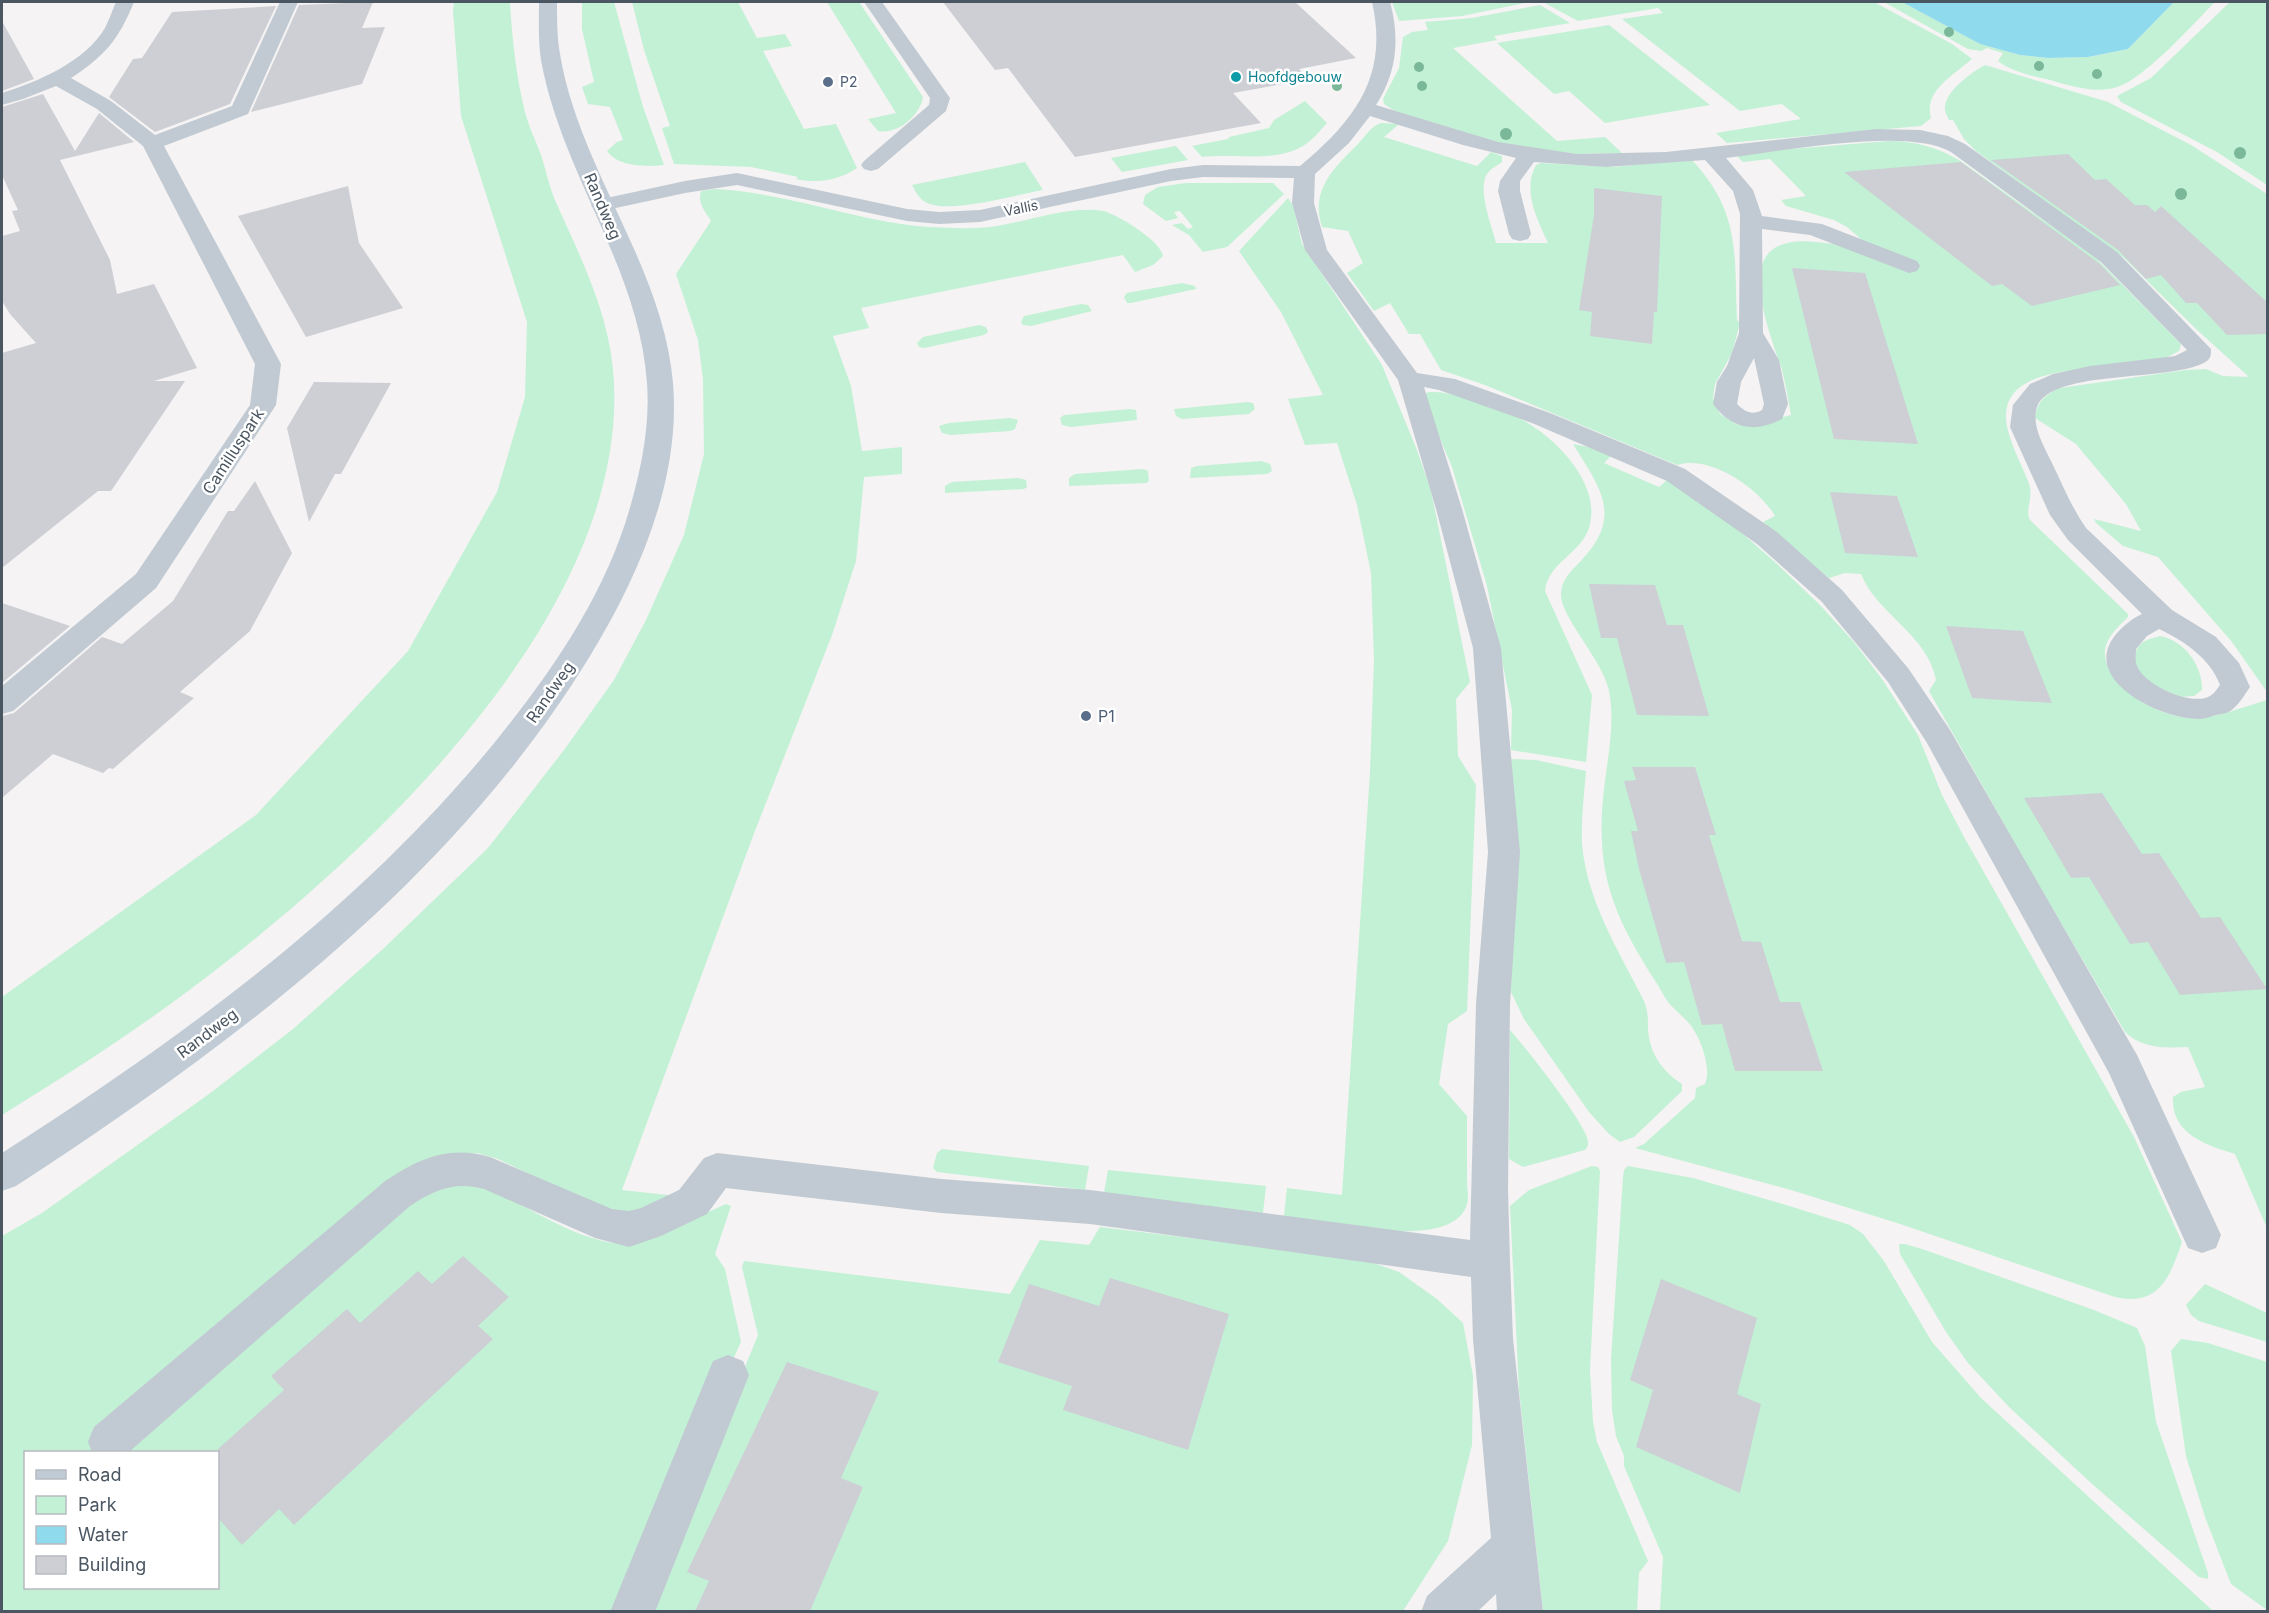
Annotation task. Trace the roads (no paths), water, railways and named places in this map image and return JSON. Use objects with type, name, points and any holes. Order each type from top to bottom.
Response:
[{"type":"main road","name":"Randweg","points":[[2,1174],[127,1092],[222,1023],[316,947],[407,863],[448,820],[519,735],[578,652],[610,597],[641,520],[657,450],[660,420],[658,367],[645,307],[612,187],[558,88],[549,48],[548,2]]},
{"type":"street","points":[[2,99],[57,78],[88,56],[112,33],[125,2]]},
{"type":"street","points":[[152,143],[241,110],[290,2]]},
{"type":"street","name":"Camilluspark","points":[[2,703],[146,581],[263,405],[268,364],[152,143],[104,105],[57,78]]},
{"type":"lane","points":[[871,165],[939,107],[940,98],[873,2]]},
{"type":"lane","points":[[1381,2],[1387,24],[1387,57],[1379,82],[1366,108],[1338,143],[1305,172],[1303,203],[1316,250],[1410,380],[1449,509],[1487,648],[1504,852],[1493,1004],[1489,1190],[1490,1261],[1493,1340],[1520,1611]]},
{"type":"lane","points":[[1366,108],[1492,149],[1528,156],[1578,160],[1638,159],[1888,134],[1912,135],[1948,142],[2088,240],[2124,271],[2199,349],[2199,356],[2174,366],[2065,377],[2041,386],[2026,399],[2021,414],[2023,427],[2063,515],[2077,534],[2162,617],[2185,628],[2220,657],[2229,670],[2235,687],[2225,701],[2211,707],[2178,708],[2146,694],[2128,676],[2120,657],[2121,648],[2136,629],[2162,617]]},
{"type":"lane","points":[[1708,152],[1730,173],[1743,190],[1751,214],[1751,333]]},
{"type":"lane","points":[[1520,234],[1509,191],[1510,181],[1528,156]]},
{"type":"lane","name":"Vallis","points":[[612,187],[673,171],[727,172],[738,179],[872,209],[939,218],[980,216],[1020,209],[1171,175],[1203,171],[1305,172]]},
{"type":"lane","points":[[612,187],[685,187],[738,179]]},
{"type":"lane","points":[[1751,221],[1814,229],[1909,266]]},
{"type":"lane","points":[[1410,380],[1428,380],[1446,384],[1541,418],[1676,475],[1767,538],[1832,596],[1898,675],[1939,738],[2124,1066],[2202,1235]]},
{"type":"lane","points":[[109,1442],[397,1194],[423,1177],[447,1170],[469,1168],[490,1174],[609,1226],[629,1229],[647,1224],[693,1202],[717,1170],[941,1196],[1090,1208],[1490,1261]]},
{"type":"lane","points":[[632,1611],[728,1375]]},
{"type":"lane","points":[[1443,1611],[1514,1547]]},
{"type":"water","points":[[1902,2],[2174,2],[2128,49],[2088,57],[2048,58],[2020,55],[1980,44]]},
{"type":"place","name":"Hoofdgebouw","points":[[1236,77]]},
{"type":"place","name":"P2","points":[[828,82]]},
{"type":"place","name":"P1","points":[[1086,716]]}]
